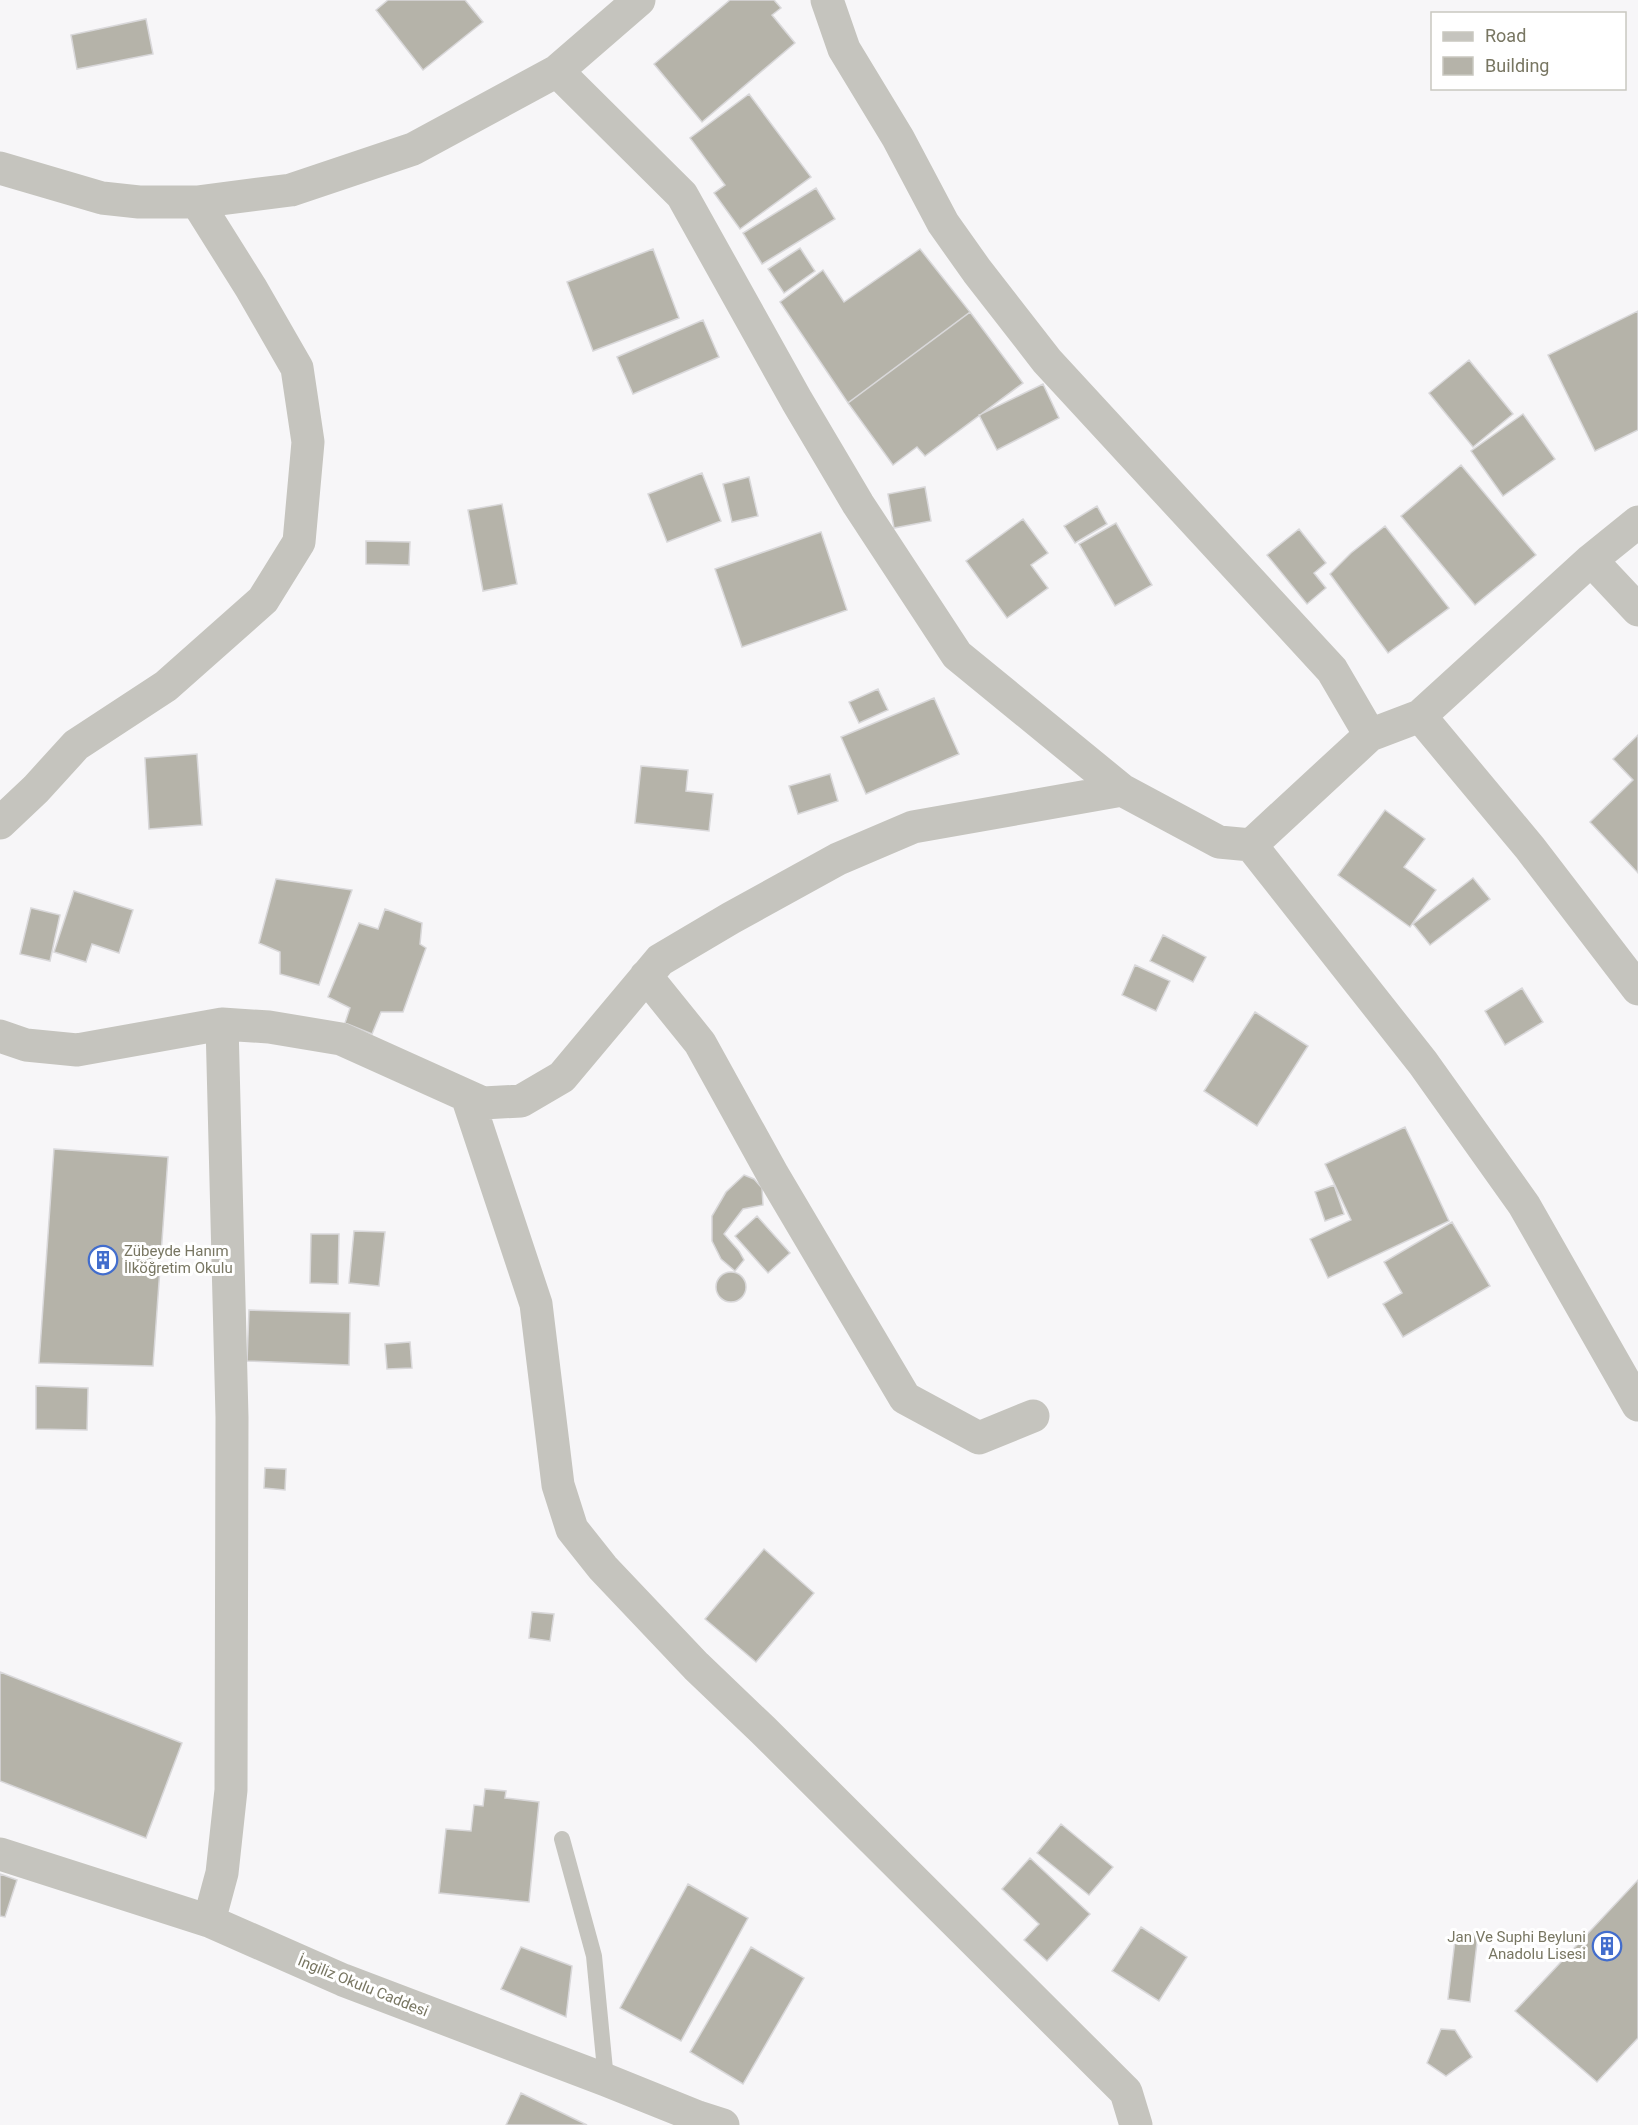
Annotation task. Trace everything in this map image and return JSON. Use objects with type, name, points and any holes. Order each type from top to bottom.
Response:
[{"type":"street","points":[[0,168],[102,198],[139,202],[197,202],[291,190],[413,149],[557,71],[639,0]]},
{"type":"street","points":[[826,0],[844,49],[898,138],[943,223],[976,271],[1047,361],[1332,670],[1370,735]]},
{"type":"street","points":[[557,71],[682,195],[846,483],[957,655],[1122,790],[1219,842],[1251,845],[1424,1063],[1524,1205],[1638,1405]]},
{"type":"street","points":[[0,823],[36,789],[76,745],[166,686],[263,600],[299,542],[308,442],[297,368],[251,288],[197,202]]},
{"type":"street","points":[[1251,845],[1370,735],[1420,716],[1591,560],[1638,522]]},
{"type":"street","points":[[1591,560],[1638,610]]},
{"type":"street","points":[[1420,716],[1530,848],[1638,989]]},
{"type":"street","points":[[0,1036],[26,1045],[77,1050],[222,1024],[269,1027],[341,1039],[483,1103],[521,1101],[562,1077],[660,960],[838,859],[913,827],[1122,790]]},
{"type":"street","points":[[646,976],[699,1043],[779,1185],[905,1398],[979,1438],[1033,1416]]},
{"type":"street","points":[[209,1921],[222,1873],[231,1790],[232,1417],[222,1024]]},
{"type":"street","points":[[466,1096],[536,1304],[558,1485],[572,1529],[603,1568],[696,1666],[1126,2092],[1136,2125]]},
{"type":"street","name":"İngiliz Okulu Caddesi","points":[[0,1854],[209,1921],[343,1980],[723,2125]]},
{"type":"lane","points":[[562,1839],[594,1956],[606,2080]]},
{"type":"building","points":[[388,0],[465,0],[483,22],[423,70],[376,10]]},
{"type":"building","points":[[730,0],[774,0],[781,8],[772,15],[795,43],[702,122],[654,64]]},
{"type":"building","points":[[146,19],[153,54],[77,69],[71,35]]},
{"type":"building","points":[[749,94],[811,177],[740,229],[714,193],[725,185],[690,138]]},
{"type":"building","points":[[816,188],[835,219],[762,264],[743,233]]},
{"type":"building","points":[[800,248],[815,271],[784,293],[768,269]]},
{"type":"building","points":[[653,249],[679,318],[593,351],[567,282]]},
{"type":"building","points":[[920,249],[970,312],[848,403],[780,302],[823,270],[844,302]]},
{"type":"building","points":[[1638,311],[1638,430],[1595,451],[1548,355]]},
{"type":"building","points":[[970,312],[1023,383],[925,456],[917,447],[893,465],[848,403]]},
{"type":"building","points":[[703,320],[719,357],[633,394],[617,357]]},
{"type":"building","points":[[1469,360],[1513,414],[1473,447],[1429,393]]},
{"type":"building","points":[[1043,384],[1059,418],[997,450],[979,415]]},
{"type":"building","points":[[1523,414],[1555,459],[1503,496],[1471,451]]},
{"type":"building","points":[[1461,465],[1536,555],[1475,605],[1401,516]]},
{"type":"building","points":[[702,473],[721,521],[667,542],[648,494]]},
{"type":"building","points":[[749,477],[758,516],[732,522],[723,484]]},
{"type":"building","points":[[925,487],[931,521],[894,528],[888,494]]},
{"type":"building","points":[[502,504],[517,584],[483,591],[468,510]]},
{"type":"building","points":[[1097,506],[1107,524],[1075,543],[1064,526]]},
{"type":"building","points":[[1023,519],[1048,553],[1031,565],[1048,588],[1007,618],[966,561]]},
{"type":"building","points":[[1116,523],[1152,585],[1115,606],[1079,544]]},
{"type":"building","points":[[1385,526],[1449,608],[1388,653],[1330,574],[1351,553]]},
{"type":"building","points":[[1299,529],[1326,563],[1314,573],[1326,588],[1307,604],[1267,555]]},
{"type":"building","points":[[821,532],[847,610],[742,647],[715,569]]},
{"type":"building","points":[[366,541],[410,542],[409,565],[366,564]]},
{"type":"building","points":[[878,689],[888,710],[859,723],[849,702]]},
{"type":"building","points":[[934,698],[959,754],[866,794],[841,737]]},
{"type":"building","points":[[1638,735],[1638,873],[1590,822],[1633,780],[1613,759]]},
{"type":"building","points":[[197,754],[202,825],[149,829],[145,758]]},
{"type":"building","points":[[641,766],[688,770],[686,791],[713,794],[709,831],[635,823]]},
{"type":"building","points":[[830,774],[838,801],[798,814],[789,786]]},
{"type":"building","points":[[1385,810],[1425,839],[1404,867],[1436,890],[1410,927],[1338,875]]},
{"type":"building","points":[[1473,878],[1490,899],[1430,945],[1413,924]]},
{"type":"building","points":[[276,879],[352,890],[319,985],[280,974],[280,952],[259,943]]},
{"type":"building","points":[[74,891],[133,910],[119,953],[92,944],[86,962],[54,952]]},
{"type":"building","points":[[31,908],[60,915],[50,961],[20,954]]},
{"type":"building","points":[[385,909],[422,923],[420,944],[426,948],[403,1012],[381,1012],[372,1034],[345,1023],[350,1008],[328,997],[359,923],[378,929]]},
{"type":"building","points":[[1163,935],[1206,957],[1193,982],[1150,961]]},
{"type":"building","points":[[1135,965],[1170,981],[1156,1011],[1122,995]]},
{"type":"building","points":[[1522,988],[1543,1022],[1505,1045],[1485,1011]]},
{"type":"building","points":[[1255,1012],[1308,1046],[1257,1126],[1204,1091]]},
{"type":"building","points":[[1405,1127],[1449,1221],[1328,1278],[1310,1239],[1351,1220],[1325,1164]]},
{"type":"building","name":"Zübeyde Hanım İlköğretim Okulu","points":[[54,1149],[168,1157],[153,1366],[39,1363]]},
{"type":"building","points":[[744,1175],[754,1179],[762,1188],[763,1205],[743,1209],[724,1234],[744,1260],[735,1271],[721,1259],[712,1241],[712,1216],[726,1192]]},
{"type":"building","points":[[1334,1185],[1344,1214],[1325,1221],[1315,1192]]},
{"type":"building","points":[[757,1216],[790,1253],[768,1273],[735,1236]]},
{"type":"building","points":[[1452,1222],[1490,1286],[1403,1337],[1383,1304],[1402,1293],[1384,1262]]},
{"type":"building","points":[[354,1231],[385,1232],[379,1286],[349,1283]]},
{"type":"building","points":[[311,1234],[339,1234],[338,1284],[310,1283]]},
{"type":"building","points":[[731,1272],[742,1276],[746,1287],[742,1298],[731,1302],[720,1298],[716,1287],[720,1276]]},
{"type":"building","points":[[249,1310],[350,1313],[349,1365],[247,1361]]},
{"type":"building","points":[[410,1342],[412,1368],[387,1369],[385,1344]]},
{"type":"building","points":[[36,1386],[88,1388],[87,1430],[36,1429]]},
{"type":"building","points":[[265,1468],[286,1469],[285,1490],[264,1488]]},
{"type":"building","points":[[764,1549],[814,1593],[756,1662],[705,1619]]},
{"type":"building","points":[[532,1612],[554,1614],[550,1641],[529,1638]]},
{"type":"building","points":[[0,1672],[182,1743],[146,1838],[0,1781]]},
{"type":"building","points":[[485,1789],[506,1791],[505,1798],[539,1802],[529,1902],[439,1893],[446,1829],[471,1831],[474,1805],[483,1806]]},
{"type":"building","points":[[1061,1824],[1113,1867],[1089,1895],[1037,1853]]},
{"type":"building","points":[[1030,1858],[1090,1914],[1047,1961],[1024,1940],[1039,1924],[1002,1889]]},
{"type":"building","points":[[0,1874],[17,1880],[5,1917],[0,1916]]},
{"type":"building","name":"Jan Ve Suphi Beyluni Anadolu Lisesi","points":[[1638,1880],[1638,2038],[1597,2082],[1515,2011]]},
{"type":"building","points":[[688,1884],[748,1918],[681,2041],[620,2008]]},
{"type":"building","points":[[1141,1927],[1187,1957],[1159,2001],[1112,1971]]},
{"type":"building","points":[[1456,1932],[1478,1934],[1470,2002],[1448,1999]]},
{"type":"building","points":[[521,1947],[572,1966],[566,2017],[501,1989]]},
{"type":"building","points":[[751,1947],[804,1978],[743,2084],[690,2052]]},
{"type":"building","points":[[1441,2029],[1455,2030],[1472,2057],[1446,2076],[1427,2063]]},
{"type":"building","points":[[521,2093],[587,2125],[506,2125]]},
{"type":"place","name":"Zübeyde Hanım İlköğretim Okulu","points":[[103,1260]]},
{"type":"place","name":"Jan Ve Suphi Beyluni Anadolu Lisesi","points":[[1607,1946]]}]
